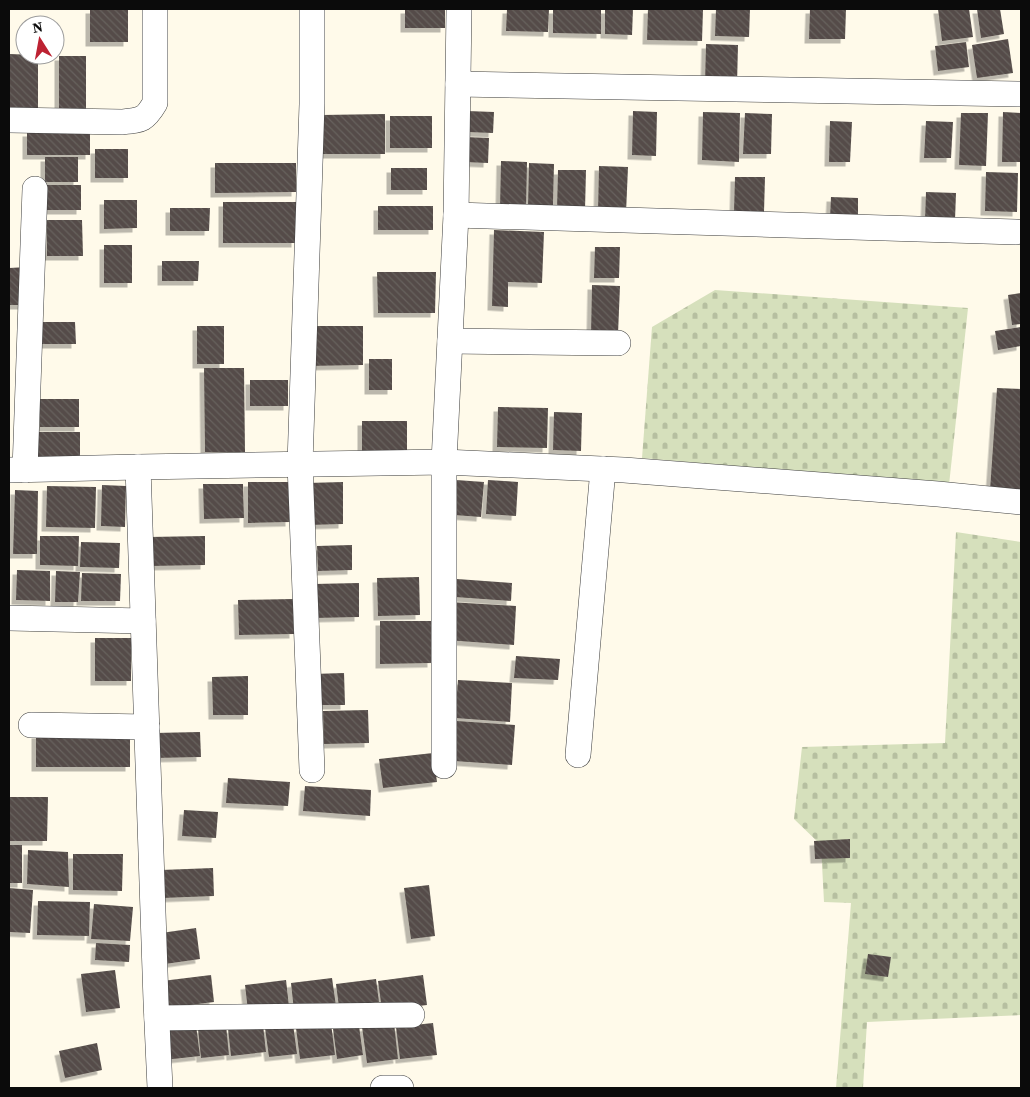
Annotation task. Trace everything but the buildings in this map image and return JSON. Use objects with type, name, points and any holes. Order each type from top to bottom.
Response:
[{"type":"street","points":[[9,120],[122,122],[139,121],[149,114],[155,103],[155,9]]},
{"type":"street","points":[[312,9],[312,104],[300,464],[312,770]]},
{"type":"street","points":[[444,766],[444,462],[456,215],[458,9]]},
{"type":"street","points":[[458,84],[1021,94]]},
{"type":"street","points":[[35,189],[17,470],[444,462],[603,469],[1021,502]]},
{"type":"street","points":[[456,215],[1016,232]]},
{"type":"street","points":[[450,341],[618,343]]},
{"type":"street","points":[[138,467],[160,1088]]},
{"type":"street","points":[[578,756],[603,469]]},
{"type":"street","points":[[9,618],[143,621]]},
{"type":"street","points":[[31,725],[146,727]]},
{"type":"street","points":[[157,1018],[412,1015]]},
{"type":"green space","points":[[715,290],[968,308],[949,485],[642,458],[652,327]]},
{"type":"green space","points":[[956,532],[1021,542],[1021,1015],[867,1022],[863,1088],[836,1088],[851,903],[824,902],[821,845],[794,819],[802,747],[945,743]]}]
